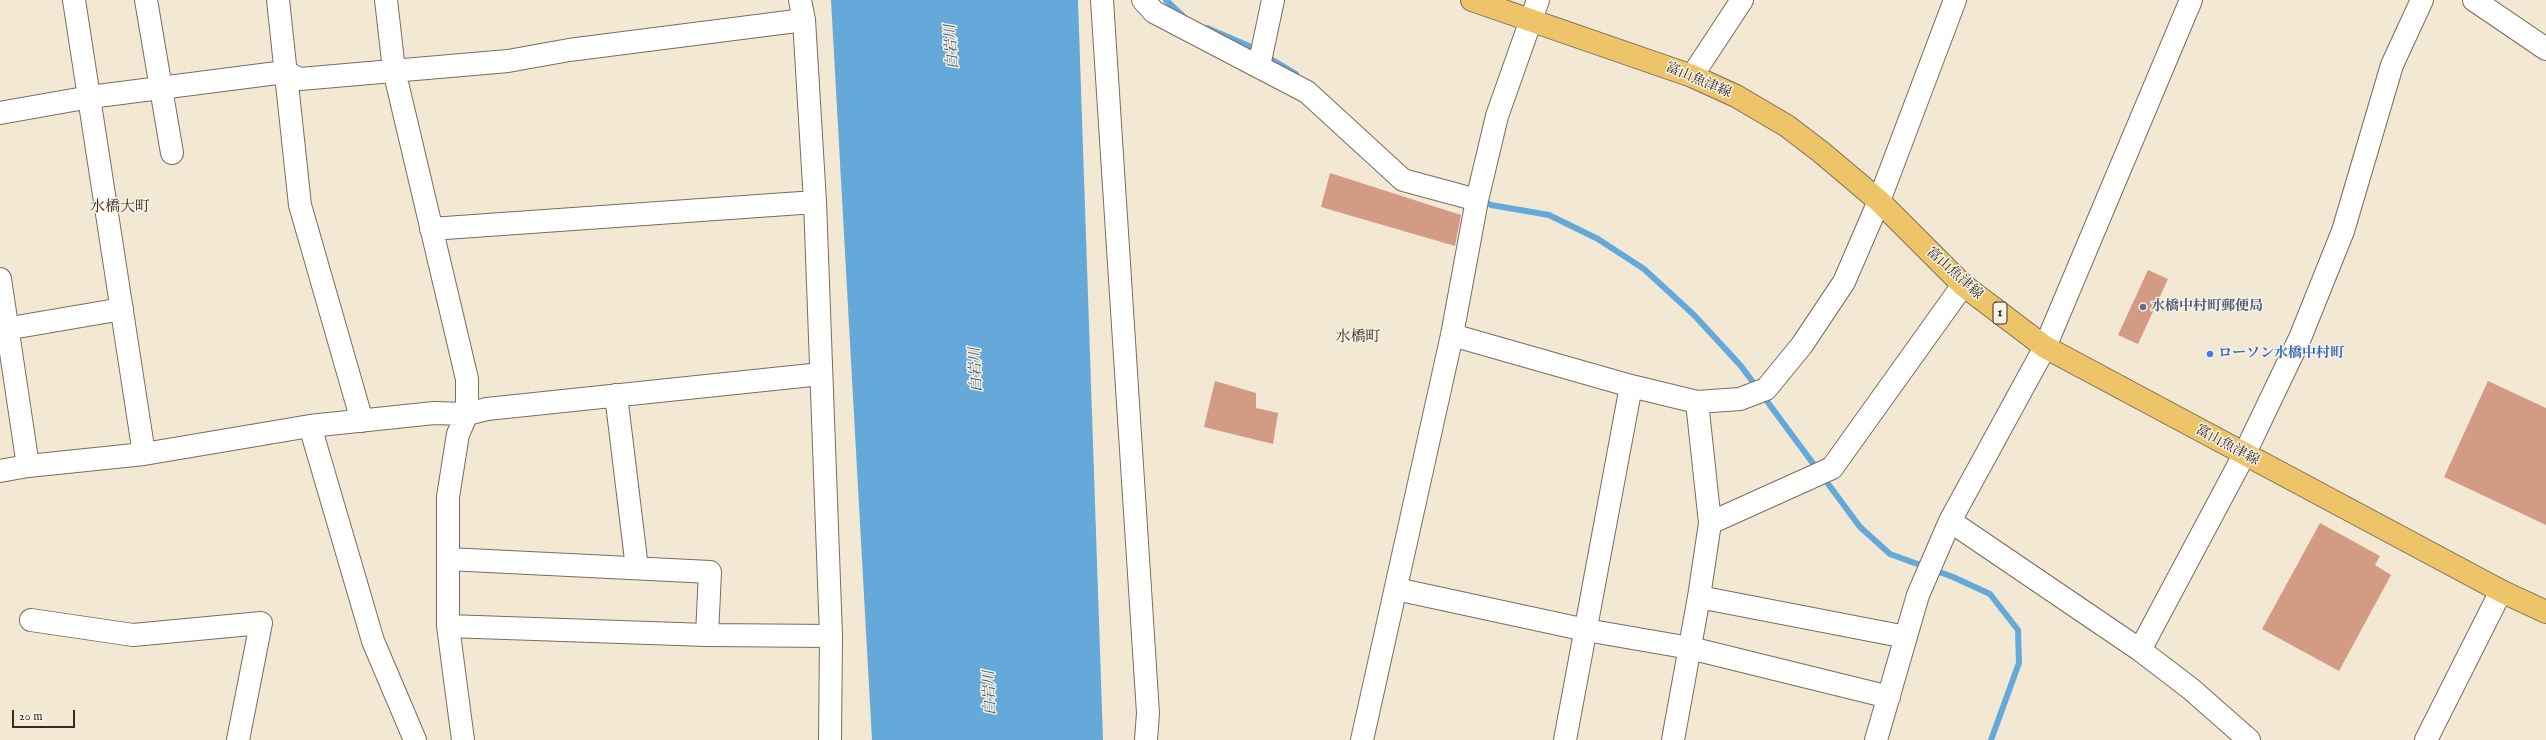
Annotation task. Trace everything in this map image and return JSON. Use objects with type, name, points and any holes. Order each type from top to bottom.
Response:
[{"type":"main road","name":"富山魚津線","points":[[1472,0],[1534,10],[1736,96],[1786,126],[1821,152],[1879,201],[1963,286],[2045,347],[2244,455],[2501,591],[2546,612]]},
{"type":"street","points":[[74,0],[144,454]]},
{"type":"street","points":[[146,0],[172,153]]},
{"type":"street","points":[[278,0],[300,205],[362,421]]},
{"type":"street","points":[[386,0],[394,70],[467,379],[467,414],[458,434],[448,497],[448,626],[463,740]]},
{"type":"street","points":[[1102,0],[1148,713],[1146,740]]},
{"type":"street","points":[[1143,0],[1154,12],[1307,92],[1403,180],[1477,200]]},
{"type":"street","points":[[1259,66],[1273,0]]},
{"type":"street","points":[[1692,76],[1742,0]]},
{"type":"street","points":[[1452,335],[1631,386],[1697,402],[1740,398],[1766,389],[1802,345],[1844,282],[1879,201],[1955,0]]},
{"type":"street","points":[[1876,740],[1918,595],[1950,521],[2045,347],[2190,0]]},
{"type":"street","points":[[2140,650],[2244,455],[2300,338],[2343,231],[2392,65],[2422,0]]},
{"type":"street","points":[[2474,0],[2546,49]]},
{"type":"street","points":[[0,113],[90,97],[285,72],[300,79],[508,61],[802,10],[815,202],[831,636],[830,740]]},
{"type":"street","points":[[1362,740],[1452,335],[1477,200],[1497,116],[1534,10]]},
{"type":"street","points":[[431,229],[815,202]]},
{"type":"street","points":[[0,279],[3,329],[28,466]]},
{"type":"street","points":[[1710,523],[1832,468],[1963,286]]},
{"type":"street","points":[[3,329],[122,309]]},
{"type":"street","points":[[0,471],[28,466],[144,454],[310,426],[434,413],[467,414],[487,409],[821,374]]},
{"type":"street","points":[[1565,740],[1631,386]]},
{"type":"street","points":[[616,395],[637,568]]},
{"type":"street","points":[[1673,740],[1699,597],[1710,523],[1697,402]]},
{"type":"street","points":[[310,426],[374,640],[415,740]]},
{"type":"street","points":[[1950,521],[2140,650],[2191,689],[2236,736]]},
{"type":"street","points":[[448,559],[710,572],[707,635]]},
{"type":"street","points":[[1396,589],[1586,630],[1690,648],[1889,697]]},
{"type":"street","points":[[2426,740],[2501,591]]},
{"type":"street","points":[[1699,597],[1906,637]]},
{"type":"street","points":[[31,620],[133,635],[261,623],[238,740]]},
{"type":"street","points":[[448,626],[707,635],[831,636]]},
{"type":"water","name":"白岩川","points":[[831,0],[1078,0],[1103,740],[872,740]]},
{"type":"building","points":[[1330,173],[1461,215],[1455,246],[1321,207]]},
{"type":"building","points":[[2148,270],[2168,279],[2138,344],[2118,335]]},
{"type":"building","points":[[1215,381],[1256,393],[1256,408],[1278,413],[1273,444],[1204,427]]},
{"type":"building","points":[[2488,381],[2546,408],[2546,525],[2444,477]]},
{"type":"building","points":[[2320,523],[2380,556],[2375,565],[2391,575],[2339,671],[2262,629]]},
{"type":"waterway","points":[[1166,0],[1187,20]]},
{"type":"waterway","points":[[1207,28],[1249,46],[1296,74]]},
{"type":"waterway","points":[[1481,199],[1491,205],[1549,215],[1598,239],[1644,269],[1694,315],[1741,366],[1860,527],[1890,554],[1953,577],[1990,594],[2018,630],[2019,663],[1991,740]]},
{"type":"place","name":"水橋中村町郵便局","points":[[2143,307]]},
{"type":"place","name":"ローソン水橋中村町","points":[[2210,354]]},
{"type":"district","name":"水橋大町","points":[[120,208]]},
{"type":"district","name":"水橋町","points":[[1358,338]]}]
